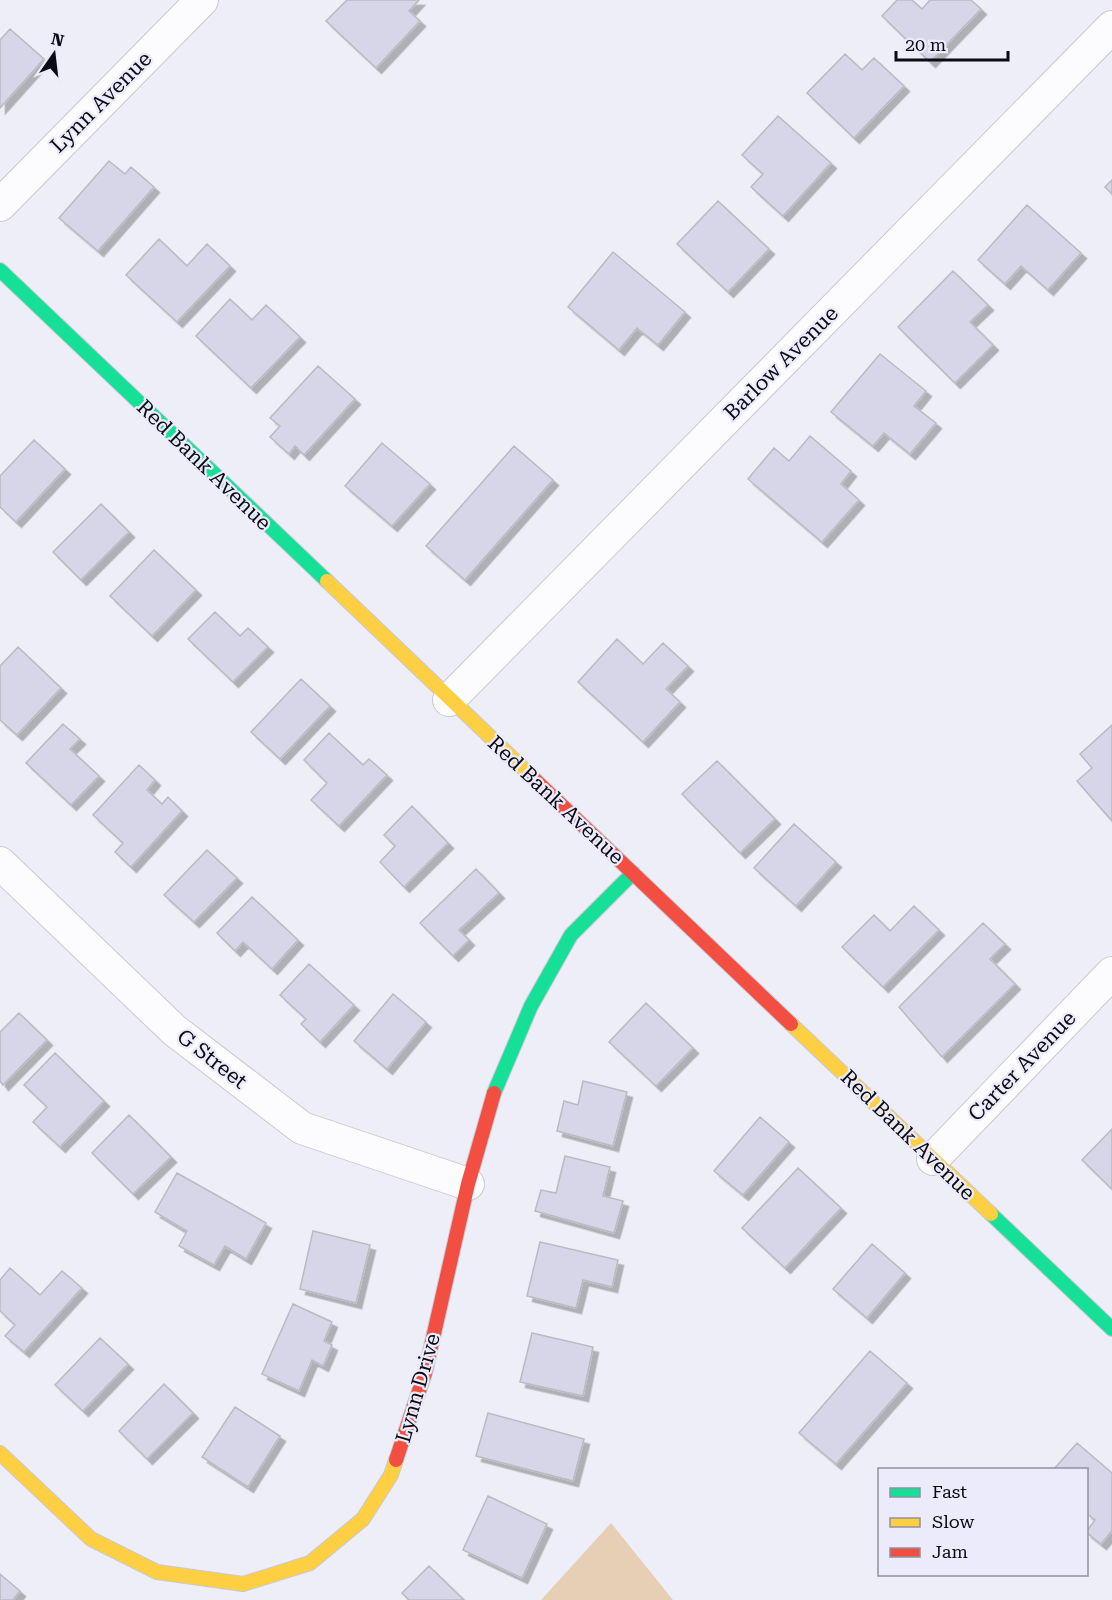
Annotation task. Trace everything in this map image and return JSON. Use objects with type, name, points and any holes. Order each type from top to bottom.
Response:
[{"type":"street","name":"Lynn Avenue","points":[[0,205],[202,0]]},
{"type":"street","name":"Barlow Avenue","points":[[449,700],[1112,27]]},
{"type":"street","name":"Red Bank Avenue","points":[[0,270],[1112,1329]]},
{"type":"street","name":"G Street","points":[[0,863],[174,1030],[302,1128],[468,1184]]},
{"type":"street","name":"Lynn Drive","points":[[0,1453],[91,1539],[157,1572],[243,1584],[310,1563],[363,1519],[391,1475],[425,1373],[468,1184],[490,1102],[531,1006],[572,935],[633,873]]},
{"type":"street","name":"Carter Avenue","points":[[933,1159],[1112,973]]},
{"type":"shaded area","points":[[611,1523],[673,1600],[541,1600]]},
{"type":"building","points":[[347,0],[419,0],[409,11],[420,21],[376,68],[326,21]]},
{"type":"building","points":[[897,0],[912,0],[922,9],[930,0],[971,0],[981,9],[930,62],[882,16]]},
{"type":"building","points":[[10,29],[44,59],[0,108],[0,40]]},
{"type":"building","points":[[845,54],[862,70],[874,58],[904,86],[854,138],[807,93]]},
{"type":"building","points":[[778,116],[831,163],[783,216],[751,187],[763,174],[742,155]]},
{"type":"building","points":[[109,161],[125,174],[131,167],[154,187],[98,251],[59,218]]},
{"type":"building","points":[[1112,180],[1112,194],[1105,187]]},
{"type":"building","points":[[718,201],[769,249],[728,292],[677,244]]},
{"type":"building","points":[[1027,205],[1081,253],[1048,290],[1021,266],[1005,284],[978,260]]},
{"type":"building","points":[[159,239],[187,266],[207,244],[230,266],[177,322],[126,275]]},
{"type":"building","points":[[613,252],[685,312],[658,345],[637,328],[619,350],[568,307]]},
{"type":"building","points":[[953,271],[988,305],[970,322],[993,345],[955,383],[898,327]]},
{"type":"building","points":[[230,299],[252,320],[266,305],[300,337],[251,388],[196,336]]},
{"type":"building","points":[[880,354],[926,391],[914,406],[936,423],[910,454],[884,433],[873,446],[831,412]]},
{"type":"building","points":[[318,366],[355,399],[304,455],[295,446],[289,454],[270,437],[280,426],[270,418]]},
{"type":"building","points":[[810,436],[851,471],[841,484],[859,500],[822,542],[748,479],[774,448],[789,461]]},
{"type":"building","points":[[34,440],[65,469],[16,522],[0,507],[0,476]]},
{"type":"building","points":[[382,443],[430,484],[392,526],[345,486]]},
{"type":"building","points":[[514,446],[553,480],[465,580],[426,546]]},
{"type":"building","points":[[101,504],[129,532],[81,580],[53,552]]},
{"type":"building","points":[[154,550],[196,590],[152,636],[110,596]]},
{"type":"building","points":[[215,612],[240,636],[248,628],[268,647],[233,682],[188,639]]},
{"type":"building","points":[[617,639],[643,664],[663,643],[688,666],[666,689],[680,702],[643,742],[578,682]]},
{"type":"building","points":[[18,647],[61,688],[17,735],[0,720],[0,666]]},
{"type":"building","points":[[301,679],[330,706],[280,759],[251,732]]},
{"type":"building","points":[[63,724],[80,739],[70,749],[99,776],[71,805],[26,763]]},
{"type":"building","points":[[1112,725],[1112,821],[1077,781],[1092,768],[1080,754]]},
{"type":"building","points":[[329,733],[363,765],[369,759],[387,775],[339,826],[311,800],[327,783],[304,760]]},
{"type":"building","points":[[717,761],[775,819],[740,853],[682,794]]},
{"type":"building","points":[[139,765],[155,780],[147,790],[162,804],[168,797],[182,811],[131,867],[115,852],[123,843],[93,815]]},
{"type":"building","points":[[412,806],[448,843],[404,887],[380,862],[395,846],[384,835]]},
{"type":"building","points":[[794,824],[836,862],[796,906],[754,868]]},
{"type":"building","points":[[207,850],[237,878],[194,922],[164,895]]},
{"type":"building","points":[[476,869],[499,893],[459,930],[469,940],[453,956],[420,923]]},
{"type":"building","points":[[252,897],[298,940],[272,969],[243,942],[235,951],[217,933]]},
{"type":"building","points":[[914,906],[939,930],[883,987],[842,947],[874,915],[890,931]]},
{"type":"building","points":[[983,923],[1005,944],[990,959],[1015,984],[942,1057],[899,1007]]},
{"type":"building","points":[[309,964],[354,1005],[320,1042],[301,1024],[306,1019],[280,995]]},
{"type":"building","points":[[393,994],[426,1022],[387,1069],[354,1041]]},
{"type":"building","points":[[646,1003],[693,1048],[656,1086],[609,1042]]},
{"type":"building","points":[[19,1013],[47,1040],[3,1085],[0,1081],[0,1032]]},
{"type":"building","points":[[55,1053],[104,1101],[60,1147],[33,1122],[47,1107],[24,1085]]},
{"type":"building","points":[[583,1081],[627,1092],[613,1146],[557,1131],[564,1101],[578,1105]]},
{"type":"building","points":[[129,1115],[171,1157],[133,1194],[92,1153]]},
{"type":"building","points":[[760,1117],[789,1142],[743,1195],[714,1171]]},
{"type":"building","points":[[1112,1129],[1112,1189],[1082,1160]]},
{"type":"building","points":[[565,1156],[610,1167],[603,1196],[623,1201],[614,1233],[535,1211],[541,1190],[556,1193]]},
{"type":"building","points":[[798,1168],[841,1208],[785,1268],[742,1228]]},
{"type":"building","points":[[177,1173],[266,1223],[246,1259],[225,1246],[214,1265],[179,1246],[187,1231],[155,1212]]},
{"type":"building","points":[[313,1231],[370,1245],[356,1303],[300,1289]]},
{"type":"building","points":[[540,1242],[618,1260],[612,1287],[583,1280],[576,1308],[527,1296]]},
{"type":"building","points":[[872,1244],[905,1273],[867,1318],[833,1289]]},
{"type":"building","points":[[10,1268],[40,1295],[62,1271],[82,1288],[24,1352],[5,1336],[15,1325],[0,1311],[0,1280]]},
{"type":"building","points":[[293,1304],[332,1322],[324,1341],[332,1345],[323,1366],[312,1360],[299,1391],[262,1374]]},
{"type":"building","points":[[532,1333],[593,1347],[583,1396],[520,1382]]},
{"type":"building","points":[[100,1338],[128,1364],[83,1411],[55,1385]]},
{"type":"building","points":[[870,1351],[907,1383],[836,1464],[799,1433]]},
{"type":"building","points":[[164,1384],[193,1413],[147,1459],[119,1431]]},
{"type":"building","points":[[235,1407],[280,1436],[248,1487],[202,1457]]},
{"type":"building","points":[[488,1413],[584,1439],[573,1481],[476,1456]]},
{"type":"building","points":[[1077,1443],[1112,1473],[1112,1531],[1101,1544],[1088,1534],[1088,1529],[1095,1520],[1088,1515],[1088,1468],[1055,1468]]},
{"type":"building","points":[[488,1496],[547,1524],[522,1578],[463,1550]]},
{"type":"building","points":[[429,1566],[464,1600],[409,1600],[402,1593]]},
{"type":"building","points":[[0,1574],[20,1591],[13,1600],[0,1600]]},
{"type":"traffic: fast","points":[[0,270],[327,581]]},
{"type":"traffic: fast","points":[[494,1093],[531,1006],[571,935],[633,873]]},
{"type":"traffic: fast","points":[[991,1214],[1112,1329]]},
{"type":"traffic: slow","points":[[327,581],[531,776]]},
{"type":"traffic: slow","points":[[791,1024],[991,1214]]},
{"type":"traffic: slow","points":[[0,1453],[91,1539],[157,1572],[243,1584],[310,1563],[363,1519],[391,1475],[396,1460]]},
{"type":"traffic: jam","points":[[531,776],[791,1024]]},
{"type":"traffic: jam","points":[[396,1460],[425,1373],[468,1184],[494,1093]]}]
